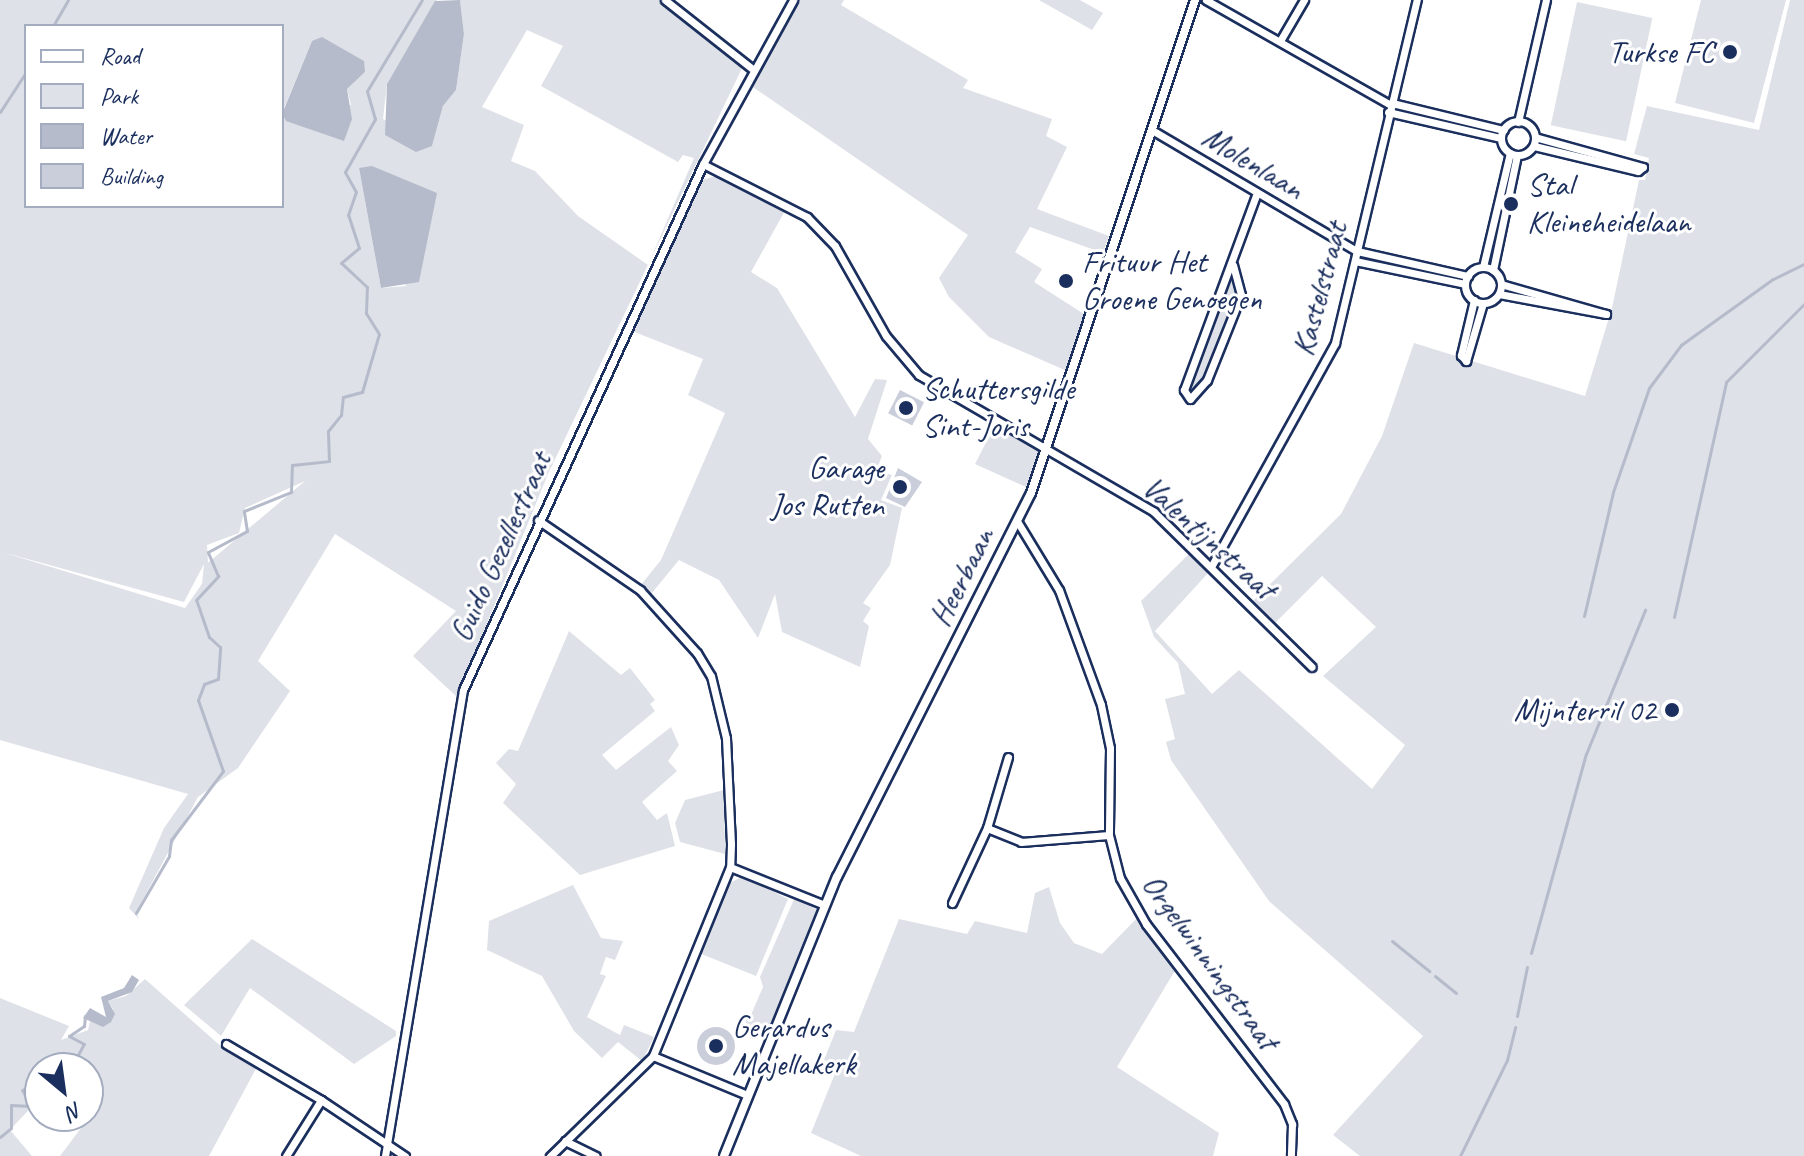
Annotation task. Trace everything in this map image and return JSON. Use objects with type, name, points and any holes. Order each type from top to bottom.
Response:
[{"type":"street","points":[[665,0],[751,68]]},
{"type":"street","name":"Guido Gezellestraat","points":[[385,1156],[463,690],[703,164],[751,68],[793,0]]},
{"type":"street","name":"Heerbaan","points":[[724,1156],[825,905],[1017,521],[1046,451],[1195,0]]},
{"type":"street","points":[[1206,0],[1390,107],[1502,134],[1513,154],[1493,270],[1501,284],[1499,294]]},
{"type":"street","points":[[1280,41],[1304,0]]},
{"type":"street","name":"Kastelstraat","points":[[1211,567],[1322,374],[1355,261],[1417,0]]},
{"type":"street","points":[[1502,134],[1518,122],[1546,0]]},
{"type":"street","points":[[1355,261],[1467,280],[1483,267],[1513,154],[1534,142],[1643,167],[1638,171],[1534,142],[1518,122]]},
{"type":"street","name":"Molenlaan","points":[[1152,130],[1357,251],[1467,280]]},
{"type":"street","name":"Valentijnstraat","points":[[703,164],[807,217],[835,246],[910,366],[949,397],[1141,503],[1312,667]]},
{"type":"street","points":[[1233,265],[1241,295],[1207,380],[1190,399],[1184,390],[1233,265],[1257,193]]},
{"type":"street","points":[[1483,267],[1493,270]]},
{"type":"street","points":[[1467,280],[1474,300],[1461,355],[1466,361],[1483,303],[1499,294],[1606,314],[1501,284]]},
{"type":"street","points":[[1474,300],[1483,303]]},
{"type":"street","points":[[538,520],[663,610],[711,676],[726,738],[730,867],[653,1056],[550,1156]]},
{"type":"street","name":"Orgelwinningstraat","points":[[1017,521],[1059,590],[1101,705],[1110,748],[1109,835],[1120,878],[1140,915],[1284,1104],[1292,1124],[1291,1156]]},
{"type":"street","points":[[952,903],[987,828],[1008,757]]},
{"type":"street","points":[[987,828],[1021,842],[1109,835]]},
{"type":"street","points":[[730,867],[825,905]]},
{"type":"street","points":[[226,1044],[321,1100],[405,1156]]},
{"type":"street","points":[[653,1056],[747,1095]]},
{"type":"street","points":[[286,1156],[321,1100]]},
{"type":"street","points":[[565,1141],[596,1156]]},
{"type":"green space","points":[[0,0],[437,0],[387,84],[383,119],[432,146],[443,106],[456,90],[464,34],[460,0],[661,0],[743,66],[649,263],[694,158],[683,155],[678,162],[541,86],[563,46],[527,30],[482,107],[524,125],[511,161],[535,171],[578,216],[648,265],[548,474],[457,697],[413,656],[456,611],[335,534],[258,661],[290,691],[238,768],[198,797],[136,912],[139,919],[129,908],[164,828],[188,794],[0,740]],"holes":[[[359,168],[406,286],[381,288]],[[305,481],[208,562],[207,545],[239,533],[245,508]],[[2,552],[184,602],[204,564],[202,584],[185,608]]]},
{"type":"green space","points":[[799,0],[844,0],[841,5],[968,80],[963,88],[1052,119],[1046,136],[1067,147],[1037,209],[1109,236],[1103,253],[1030,227],[1015,252],[1042,269],[1034,282],[1084,314],[1067,371],[989,337],[949,297],[939,278],[968,235],[747,83]]},
{"type":"green space","points":[[1039,0],[1080,0],[1103,13],[1092,30]]},
{"type":"green space","name":"Turkse FC","points":[[1701,0],[1786,0],[1754,123],[1675,103]]},
{"type":"green space","points":[[1790,0],[1804,0],[1804,1156],[1360,1156],[1333,1135],[1423,1036],[1269,901],[1171,760],[1166,742],[1175,739],[1165,699],[1185,694],[1178,663],[1154,637],[1141,601],[1190,553],[1209,572],[1155,631],[1212,694],[1239,670],[1372,789],[1405,745],[1323,676],[1376,627],[1322,576],[1274,624],[1252,602],[1341,514],[1382,436],[1414,343],[1585,396],[1612,308],[1639,180],[1645,180],[1649,158],[1634,154],[1647,106],[1759,130]]},
{"type":"green space","points":[[1577,2],[1652,18],[1626,141],[1551,125]]},
{"type":"green space","points":[[717,176],[787,207],[751,272],[777,288],[855,417],[875,379],[887,380],[868,439],[882,456],[876,471],[892,475],[881,500],[902,508],[890,565],[863,603],[871,608],[863,621],[869,626],[860,667],[782,632],[775,594],[758,638],[719,580],[679,560],[651,594],[640,586],[661,560],[725,413],[688,395],[703,359],[632,331],[701,180]]},
{"type":"green space","points":[[1231,272],[1239,292],[1205,376],[1194,389],[1190,380]]},
{"type":"green space","points":[[994,427],[1040,451],[1026,487],[975,464]]},
{"type":"green space","points":[[569,631],[621,675],[630,668],[655,700],[650,704],[655,711],[602,755],[616,770],[671,727],[679,745],[668,761],[677,771],[642,802],[657,820],[667,813],[675,846],[580,875],[503,803],[516,784],[496,763],[509,749],[518,751]]},
{"type":"green space","points":[[724,790],[725,854],[680,842],[675,823],[685,800]]},
{"type":"green space","points":[[743,876],[788,899],[756,976],[699,953],[728,884]]},
{"type":"green space","points":[[573,885],[601,938],[623,941],[615,960],[606,957],[600,974],[606,976],[587,1017],[620,1035],[624,1025],[654,1037],[642,1061],[618,1042],[602,1058],[574,1031],[542,976],[487,950],[489,921]]},
{"type":"green space","points":[[1049,887],[1060,923],[1074,943],[1102,954],[1137,918],[1176,969],[1117,1067],[1219,1133],[1213,1156],[861,1156],[811,1133],[838,1066],[824,1060],[836,1030],[854,1032],[899,919],[967,934],[975,921],[1027,933],[1035,893]]},
{"type":"green space","points":[[795,897],[817,910],[767,1036],[748,1028],[744,1017],[746,1011],[750,1017],[763,987],[760,977]]},
{"type":"green space","points":[[252,939],[396,1031],[396,1036],[354,1064],[250,988],[221,1036],[184,1005]]},
{"type":"green space","points":[[145,979],[224,1049],[257,1067],[209,1156],[60,1156],[78,1132],[104,1132],[104,1052],[24,1052],[24,1115],[10,1130],[32,1156],[0,1156],[0,998],[69,1026],[61,1040],[88,1030],[91,1017],[103,1027],[113,1009],[108,1001],[126,996]]},
{"type":"water","points":[[460,0],[464,34],[456,90],[443,106],[432,146],[416,152],[385,135],[387,84],[435,1]]},
{"type":"water","points":[[322,37],[364,61],[365,72],[347,89],[352,119],[344,141],[286,121],[284,118],[284,109],[312,41]]},
{"type":"water","points":[[372,166],[437,193],[419,282],[381,288],[359,168]]},
{"type":"water","points":[[132,975],[139,980],[132,992],[108,1001],[115,1014],[111,1022],[103,1027],[83,1018],[90,1008],[106,1017],[101,997],[124,988]]},
{"type":"building","name":"Schuttersgilde Sint-Joris","points":[[900,390],[924,402],[912,425],[888,413]]},
{"type":"building","name":"Garage Jos Rutten","points":[[898,468],[922,482],[905,507],[886,498]]},
{"type":"building","name":"Gerardus Majellakerk","points":[[716,1027],[729,1033],[735,1046],[729,1059],[716,1065],[703,1059],[697,1046],[703,1033]]},
{"type":"waterway","points":[[54,24],[68,0]]},
{"type":"waterway","points":[[136,913],[169,856],[171,840],[223,771],[198,700],[204,684],[218,679],[220,647],[209,637],[196,600],[218,576],[208,552],[247,531],[244,511],[291,492],[292,465],[329,461],[328,431],[341,415],[343,397],[362,392],[379,334],[366,313],[367,287],[341,263],[359,248],[348,215],[356,192],[345,172],[375,119],[367,91],[422,0]]},
{"type":"waterway","points":[[0,112],[24,75]]},
{"type":"waterway","points":[[1584,616],[1613,492],[1649,388],[1681,345],[1773,279],[1804,264]]},
{"type":"waterway","points":[[1674,617],[1726,382],[1804,304]]},
{"type":"waterway","points":[[1531,953],[1586,754],[1645,610]]},
{"type":"waterway","points":[[1392,941],[1429,971]]},
{"type":"waterway","points":[[1517,1016],[1527,967]]},
{"type":"waterway","points":[[1435,976],[1456,993]]},
{"type":"waterway","points":[[80,1052],[84,1044],[69,1036],[84,1026],[85,1016]]},
{"type":"waterway","points":[[1460,1156],[1507,1060],[1515,1027]]},
{"type":"waterway","points":[[24,1089],[24,1094]]},
{"type":"waterway","points":[[0,1137],[11,1128],[11,1105],[24,1106]]},
{"type":"place","name":"Turkse FC","points":[[1730,52]]},
{"type":"place","name":"Stal Kleineheidelaan","points":[[1511,204]]},
{"type":"place","name":"Frituur Het Groene Genoegen","points":[[1066,281]]},
{"type":"place","name":"Schuttersgilde Sint-Joris","points":[[906,408]]},
{"type":"place","name":"Garage Jos Rutten","points":[[900,487]]},
{"type":"place","name":"Mijnterril 02","points":[[1672,710]]},
{"type":"place","name":"Gerardus Majellakerk","points":[[716,1046]]}]
